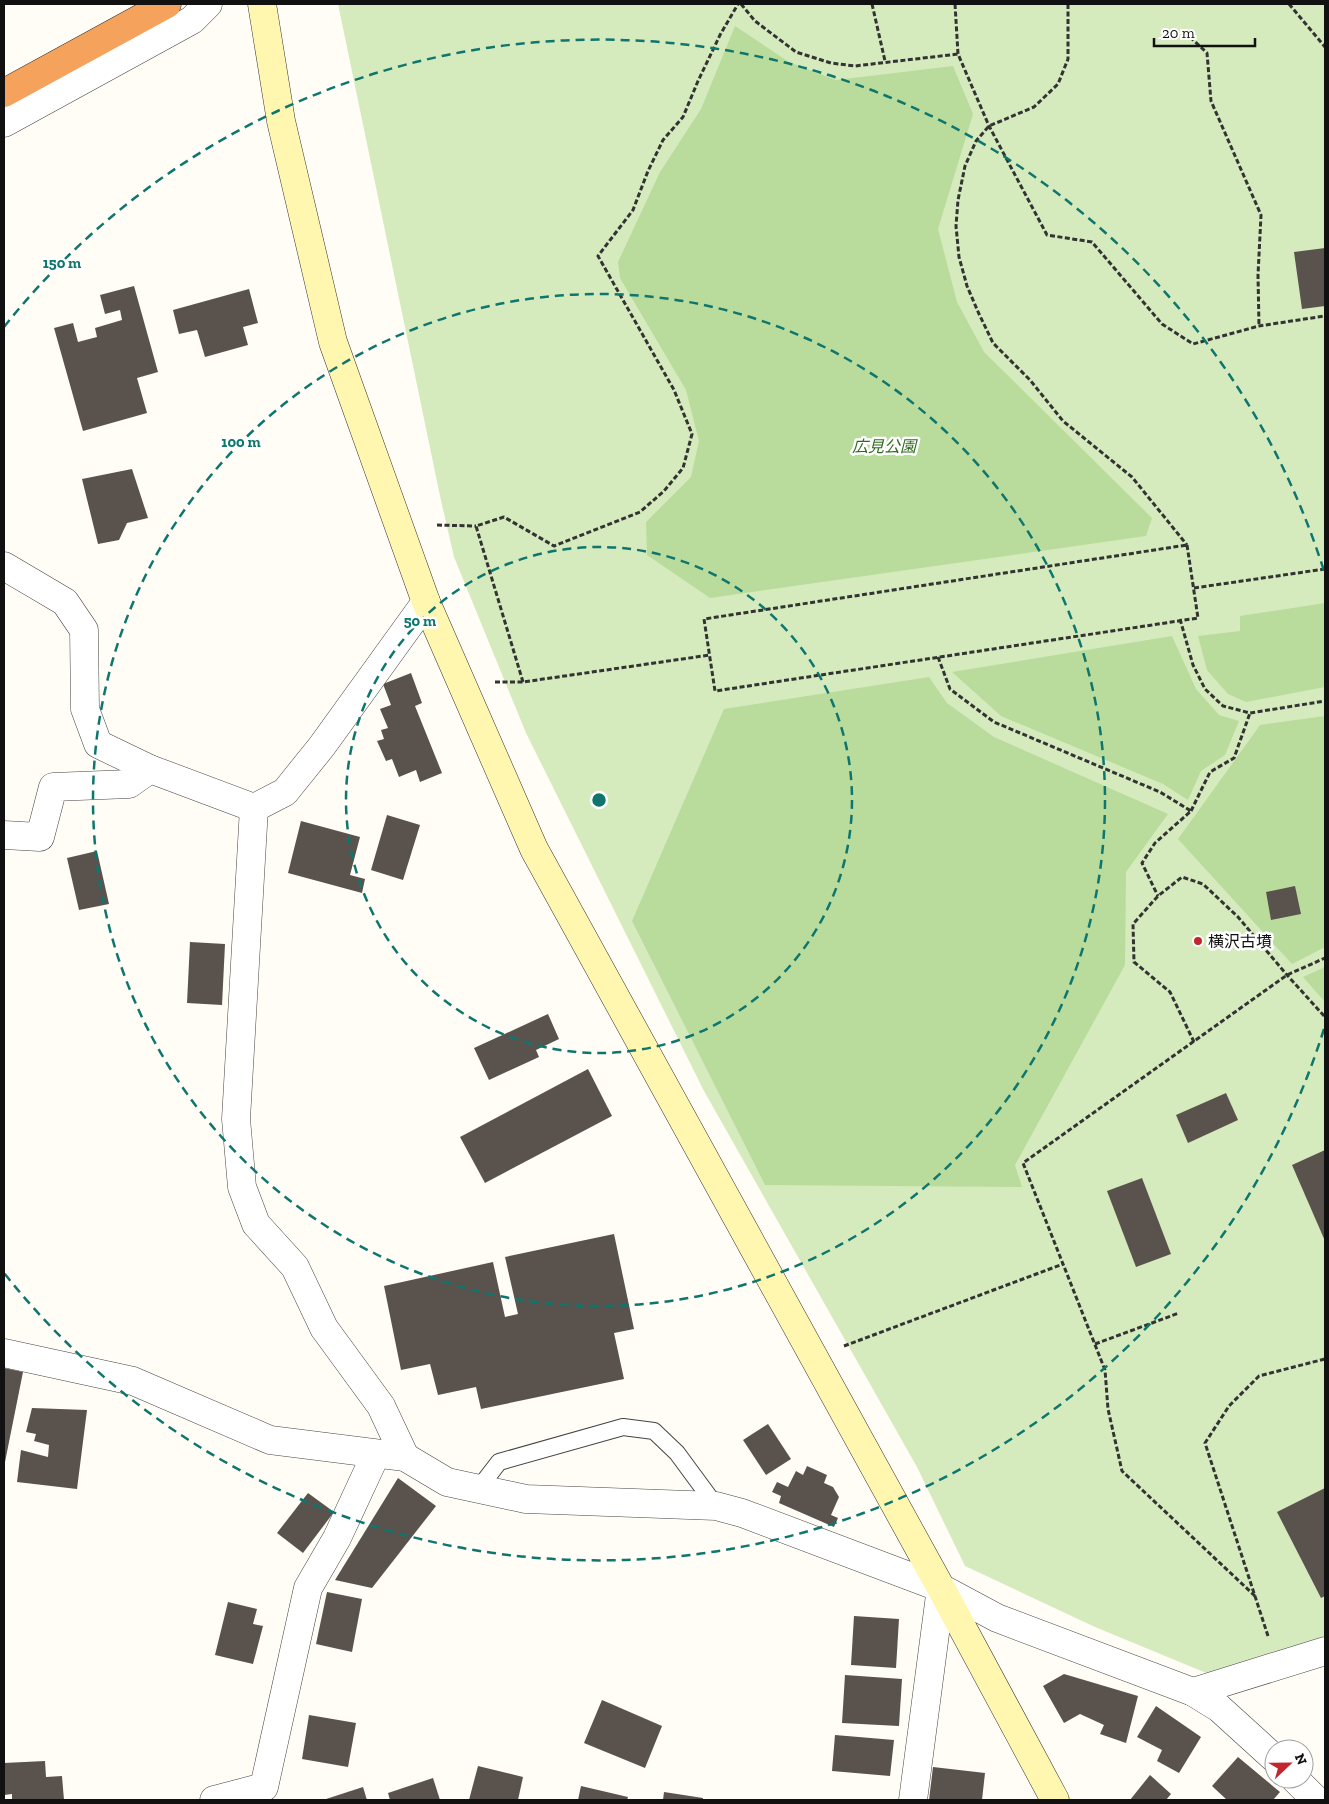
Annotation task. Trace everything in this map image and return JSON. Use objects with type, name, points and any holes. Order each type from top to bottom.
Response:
[{"type":"highway","points":[[4,93],[167,4]]},
{"type":"street","points":[[4,122],[192,20],[208,4]]},
{"type":"street","points":[[262,4],[281,120],[333,342],[426,602],[534,849],[941,1588],[1055,1800]]},
{"type":"street","points":[[6,559],[65,602],[84,630],[85,709],[98,744],[150,769],[254,808],[285,792],[322,746],[426,602]]},
{"type":"street","points":[[4,835],[40,837],[53,787],[130,784],[150,769]]},
{"type":"street","points":[[254,808],[236,1119],[242,1188],[256,1224],[295,1267],[324,1328],[381,1406],[405,1457]]},
{"type":"street","points":[[4,1352],[133,1381],[270,1440],[405,1457],[446,1482],[526,1500],[716,1506],[742,1513],[941,1588],[997,1618],[1193,1692],[1219,1708],[1264,1749]]},
{"type":"street","points":[[214,1800],[269,1794],[308,1588],[337,1538],[376,1454]]},
{"type":"street","points":[[913,1800],[941,1588]]},
{"type":"street","points":[[1193,1692],[1325,1651]]},
{"type":"street","points":[[1305,1789],[1316,1800]]},
{"type":"lane","points":[[479,1488],[499,1462],[623,1427],[654,1432],[677,1453],[716,1506]]},
{"type":"path","points":[[437,525],[476,526],[504,517],[554,546],[640,512],[664,491],[683,468],[692,434],[674,390],[598,256],[634,210],[648,171],[663,140],[683,117],[720,35],[740,4],[755,21],[796,52],[831,63],[855,66],[958,54]]},
{"type":"path","points":[[872,4],[885,61]]},
{"type":"path","points":[[955,4],[958,54],[989,126],[1047,235],[1092,242],[1162,324],[1193,344],[1259,326],[1325,316]]},
{"type":"path","points":[[1068,4],[1068,59],[1058,84],[1034,107],[989,126],[976,141],[966,166],[958,200],[956,226],[959,257],[967,286],[993,343],[1030,380],[1062,421],[1132,477],[1187,545],[1198,618],[1180,619],[715,692],[704,619],[1187,545]]},
{"type":"path","points":[[1289,4],[1325,47]]},
{"type":"path","points":[[1190,37],[1207,53],[1212,101],[1261,215],[1258,275],[1259,326]]},
{"type":"path","points":[[476,526],[523,682]]},
{"type":"path","points":[[1194,588],[1325,568]]},
{"type":"path","points":[[1180,619],[1193,665],[1205,689],[1223,706],[1250,713],[1325,701]]},
{"type":"path","points":[[494,682],[523,682],[710,655]]},
{"type":"path","points":[[938,657],[950,689],[994,722],[1160,792],[1191,812]]},
{"type":"path","points":[[1158,896],[1142,863],[1155,843],[1191,812],[1210,772],[1234,758],[1250,713]]},
{"type":"path","points":[[1194,1042],[1170,992],[1134,962],[1133,924],[1158,896],[1182,877],[1203,884],[1238,917],[1325,1017]]},
{"type":"path","points":[[1255,1596],[1122,1471],[1108,1409],[1105,1370],[1023,1163],[1287,975],[1325,958]]},
{"type":"path","points":[[842,1347],[1063,1264]]},
{"type":"path","points":[[1095,1344],[1179,1313]]},
{"type":"path","points":[[1269,1639],[1205,1443],[1229,1406],[1259,1376],[1325,1359]]},
{"type":"green space","name":"広見公園","points":[[338,4],[1325,4],[1325,1638],[1216,1677],[1095,1627],[965,1566],[917,1467],[704,1091],[526,733],[454,557]]},
{"type":"green space","points":[[735,26],[789,62],[836,80],[953,66],[973,114],[938,229],[957,302],[984,352],[1152,518],[1146,536],[710,598],[647,555],[646,522],[691,477],[699,441],[686,390],[620,278],[618,262],[660,172],[701,109]]},
{"type":"green space","points":[[1325,603],[1325,687],[1246,702],[1228,694],[1207,670],[1198,636],[1240,631],[1240,616]]},
{"type":"green space","points":[[1172,636],[1196,689],[1219,715],[1239,721],[1225,755],[1201,771],[1188,800],[1163,784],[1001,716],[952,672]]},
{"type":"green space","points":[[929,677],[947,703],[994,737],[1168,814],[1126,872],[1125,965],[1015,1165],[1022,1187],[765,1185],[632,921],[724,709]]},
{"type":"green space","points":[[1325,716],[1325,947],[1292,964],[1178,839],[1260,725]]},
{"type":"green space","points":[[1325,967],[1325,1002],[1303,977]]},
{"type":"building","points":[[1325,248],[1325,306],[1302,309],[1294,252]]},
{"type":"building","points":[[134,286],[158,372],[137,378],[147,413],[83,431],[54,328],[73,323],[78,342],[97,337],[95,328],[122,320],[120,310],[105,314],[100,295]]},
{"type":"building","points":[[249,289],[258,323],[243,327],[248,345],[205,357],[197,330],[179,334],[173,310]]},
{"type":"building","points":[[132,469],[148,518],[127,523],[119,540],[98,544],[82,479]]},
{"type":"building","points":[[411,673],[422,703],[415,706],[442,773],[420,782],[416,770],[399,777],[392,759],[386,761],[377,741],[384,739],[381,730],[388,728],[380,709],[391,705],[383,684]]},
{"type":"building","points":[[387,815],[420,825],[403,880],[371,870]]},
{"type":"building","points":[[301,821],[360,837],[350,875],[365,879],[362,893],[288,873]]},
{"type":"building","points":[[97,851],[109,904],[79,910],[67,858]]},
{"type":"building","points":[[1295,886],[1301,914],[1271,920],[1266,892]]},
{"type":"building","points":[[190,942],[225,944],[222,1005],[187,1003]]},
{"type":"building","points":[[548,1014],[559,1039],[536,1050],[539,1057],[489,1080],[474,1048]]},
{"type":"building","points":[[588,1069],[612,1116],[485,1183],[460,1137]]},
{"type":"building","points":[[1226,1093],[1238,1120],[1188,1143],[1176,1115]]},
{"type":"building","points":[[1325,1150],[1325,1241],[1292,1165]]},
{"type":"building","points":[[1142,1178],[1171,1254],[1136,1267],[1107,1191]]},
{"type":"building","points":[[614,1234],[634,1329],[614,1333],[624,1379],[481,1409],[476,1387],[438,1395],[430,1364],[401,1370],[384,1286],[493,1262],[505,1317],[518,1314],[505,1257]]},
{"type":"building","points":[[4,1368],[23,1372],[5,1462],[4,1462]]},
{"type":"building","points":[[32,1408],[87,1410],[77,1489],[17,1482],[21,1450],[48,1457],[49,1445],[34,1441],[36,1434],[26,1432]]},
{"type":"building","points":[[768,1424],[791,1459],[766,1475],[743,1440]]},
{"type":"building","points":[[807,1466],[827,1475],[824,1483],[833,1487],[839,1497],[831,1515],[838,1518],[834,1527],[779,1503],[781,1496],[772,1492],[777,1482],[788,1487],[796,1471],[803,1475]]},
{"type":"building","points":[[398,1478],[436,1506],[372,1588],[335,1580]]},
{"type":"building","points":[[1325,1488],[1325,1596],[1321,1598],[1277,1512]]},
{"type":"building","points":[[308,1493],[334,1512],[303,1553],[277,1533]]},
{"type":"building","points":[[327,1592],[362,1599],[352,1652],[316,1644]]},
{"type":"building","points":[[228,1602],[257,1609],[253,1624],[263,1626],[253,1664],[215,1655]]},
{"type":"building","points":[[854,1616],[899,1619],[896,1668],[851,1665]]},
{"type":"building","points":[[1064,1674],[1138,1696],[1126,1743],[1100,1734],[1104,1725],[1080,1714],[1064,1723],[1043,1686]]},
{"type":"building","points":[[845,1675],[902,1679],[899,1726],[842,1723]]},
{"type":"building","points":[[602,1700],[662,1726],[645,1768],[584,1743]]},
{"type":"building","points":[[1156,1706],[1201,1737],[1179,1773],[1157,1761],[1162,1750],[1137,1737]]},
{"type":"building","points":[[309,1715],[356,1723],[348,1767],[302,1759]]},
{"type":"building","points":[[835,1735],[894,1740],[890,1776],[832,1771]]},
{"type":"building","points":[[1238,1757],[1264,1779],[1264,1789],[1276,1789],[1280,1792],[1273,1800],[1227,1800],[1212,1786]]},
{"type":"building","points":[[45,1761],[46,1777],[62,1776],[64,1800],[12,1800],[12,1794],[4,1795],[4,1763]]},
{"type":"building","points":[[478,1766],[523,1777],[518,1800],[469,1800]]},
{"type":"building","points":[[933,1767],[985,1773],[982,1800],[929,1800]]},
{"type":"building","points":[[1150,1775],[1171,1794],[1166,1800],[1130,1800]]},
{"type":"building","points":[[433,1778],[440,1800],[390,1800],[388,1793]]},
{"type":"building","points":[[581,1786],[628,1797],[627,1800],[578,1800]]},
{"type":"building","points":[[363,1787],[367,1800],[323,1800]]},
{"type":"building","points":[[664,1792],[703,1798],[703,1800],[663,1800]]},
{"type":"place","name":"横沢古墳","points":[[1198,941]]}]
